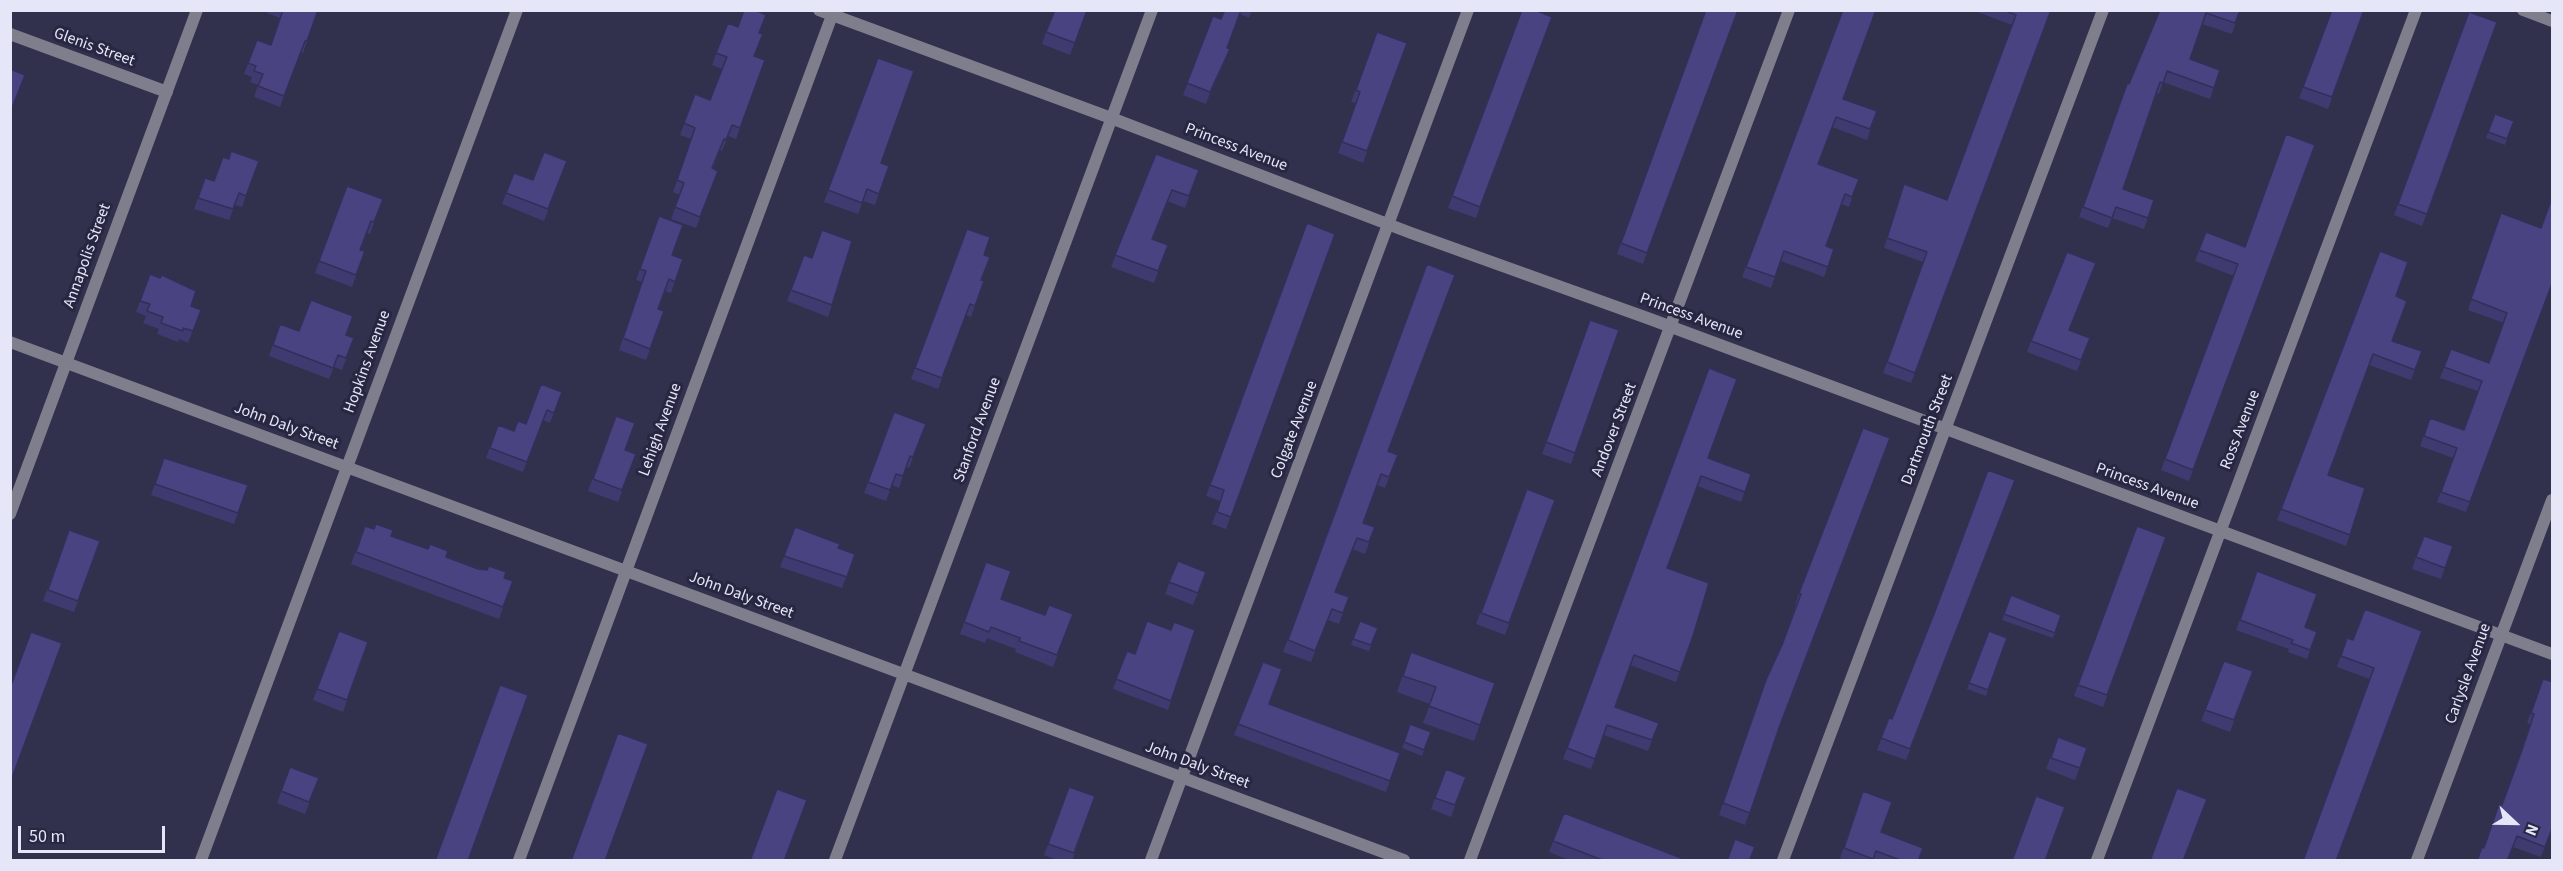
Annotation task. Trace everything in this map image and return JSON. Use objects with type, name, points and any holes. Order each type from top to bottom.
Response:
[{"type":"street","name":"Annapolis Street","points":[[10,514],[197,10]]},
{"type":"street","name":"Hopkins Avenue","points":[[201,861],[517,10]]},
{"type":"street","name":"Princess Avenue","points":[[819,10],[834,13],[1389,224],[2553,654]]},
{"type":"street","name":"Stanford Avenue","points":[[835,861],[1152,10]]},
{"type":"street","name":"Colgate Avenue","points":[[1151,861],[1468,10]]},
{"type":"street","name":"Andover Street","points":[[1470,861],[1789,10]]},
{"type":"street","name":"Dartmouth Street","points":[[1783,861],[2103,10]]},
{"type":"street","name":"Ross Avenue","points":[[2097,861],[2416,10]]},
{"type":"street","points":[[2523,10],[2553,21]]},
{"type":"street","name":"Lehigh Avenue","points":[[519,861],[834,13]]},
{"type":"street","name":"Glenis Street","points":[[10,34],[167,92]]},
{"type":"street","name":"John Daly Street","points":[[10,342],[1404,861]]},
{"type":"street","name":"Carlysle Avenue","points":[[2417,861],[2553,500]]},
{"type":"building","points":[[283,10],[318,10],[284,96],[258,86],[263,74],[254,71],[256,66],[248,63],[257,40],[271,45]]},
{"type":"building","points":[[744,10],[755,10],[766,15],[759,33],[763,34],[754,56],[765,60],[740,128],[732,125],[726,140],[724,139],[712,168],[718,171],[700,217],[675,207],[684,183],[677,180],[695,128],[684,123],[695,94],[710,100],[727,57],[716,53],[728,23],[738,27]]},
{"type":"building","points":[[1055,10],[1087,10],[1075,43],[1046,32]]},
{"type":"building","points":[[1225,10],[1241,10],[1227,48],[1230,49],[1210,92],[1187,83],[1213,16],[1221,19]]},
{"type":"building","points":[[1522,10],[1535,10],[1552,17],[1480,207],[1452,196]]},
{"type":"building","points":[[1706,10],[1738,10],[1647,253],[1621,243]]},
{"type":"building","points":[[1843,10],[1876,10],[1843,99],[1877,111],[1870,129],[1836,117],[1818,164],[1859,179],[1852,197],[1845,194],[1826,246],[1834,249],[1828,267],[1784,251],[1775,277],[1746,267]]},
{"type":"building","points":[[2004,10],[2051,10],[1915,373],[1887,362],[1927,252],[1887,238],[1904,184],[1947,200],[2016,15]]},
{"type":"building","points":[[2160,10],[2240,10],[2235,23],[2206,13],[2190,59],[2220,70],[2214,88],[2167,71],[2163,83],[2160,82],[2123,189],[2154,200],[2148,218],[2116,207],[2112,218],[2083,207],[2127,84],[2129,84]]},
{"type":"building","points":[[2332,10],[2364,10],[2332,97],[2303,87]]},
{"type":"building","points":[[2469,12],[2497,22],[2427,214],[2398,204]]},
{"type":"building","points":[[1377,32],[1407,43],[1367,151],[1342,142],[1360,92],[1356,90]]},
{"type":"building","points":[[878,58],[914,71],[881,163],[889,166],[879,194],[867,189],[862,203],[828,190]]},
{"type":"building","points":[[10,69],[25,75],[12,108],[10,108]]},
{"type":"building","points":[[2495,114],[2514,121],[2507,139],[2488,132]]},
{"type":"building","points":[[2286,134],[2315,145],[2193,470],[2165,459],[2238,264],[2199,250],[2206,232],[2245,247]]},
{"type":"building","points":[[231,151],[259,161],[246,196],[239,193],[233,209],[198,198],[205,178],[214,181],[223,157],[229,159]]},
{"type":"building","points":[[544,152],[567,161],[548,209],[506,193],[514,173],[533,180]]},
{"type":"building","points":[[1156,154],[1199,170],[1189,196],[1172,190],[1152,239],[1168,245],[1158,271],[1115,255]]},
{"type":"building","points":[[347,186],[383,199],[374,222],[371,221],[360,250],[365,251],[356,275],[319,261]]},
{"type":"building","points":[[2553,195],[2553,281],[2470,502],[2441,492],[2457,448],[2424,436],[2430,418],[2464,430],[2482,381],[2444,367],[2451,349],[2489,363],[2507,313],[2471,299],[2501,213],[2541,228]]},
{"type":"building","points":[[659,216],[683,225],[672,255],[683,259],[675,282],[669,279],[658,309],[664,311],[650,349],[623,338],[646,271],[640,269]]},
{"type":"building","points":[[1307,223],[1335,234],[1231,517],[1217,512],[1224,490],[1210,485]]},
{"type":"building","points":[[967,229],[990,237],[984,255],[990,257],[981,280],[984,281],[975,306],[970,304],[942,378],[915,368]]},
{"type":"building","points":[[822,230],[852,241],[832,305],[791,290],[804,255],[812,258]]},
{"type":"building","points":[[2380,251],[2408,262],[2396,296],[2407,301],[2392,341],[2422,351],[2415,370],[2373,354],[2328,475],[2365,488],[2350,535],[2281,509]]},
{"type":"building","points":[[2067,252],[2096,263],[2069,330],[2090,338],[2081,360],[2031,341]]},
{"type":"building","points":[[1427,264],[1455,275],[1388,451],[1398,455],[1389,477],[1381,474],[1363,523],[1375,527],[1369,542],[1357,538],[1335,592],[1349,597],[1343,613],[1332,609],[1315,651],[1288,640]]},
{"type":"building","points":[[150,274],[160,278],[162,275],[196,291],[191,306],[201,310],[193,331],[183,328],[183,331],[161,323],[163,317],[147,311],[150,304],[140,301]]},
{"type":"building","points":[[311,300],[353,316],[346,335],[354,338],[346,358],[338,355],[333,368],[273,345],[280,324],[299,331]]},
{"type":"building","points":[[1590,320],[1619,330],[1575,453],[1546,442]]},
{"type":"building","points":[[1709,368],[1737,379],[1708,458],[1751,474],[1745,492],[1701,476],[1667,568],[1709,583],[1680,672],[1634,655],[1615,707],[1659,723],[1652,740],[1607,725],[1595,759],[1567,748]]},
{"type":"building","points":[[541,384],[562,392],[554,413],[547,410],[527,462],[490,448],[498,425],[514,431],[518,421],[526,424]]},
{"type":"building","points":[[894,412],[926,424],[903,476],[896,474],[890,490],[868,482]]},
{"type":"building","points":[[616,416],[635,423],[625,450],[636,454],[622,490],[593,479]]},
{"type":"building","points":[[1863,428],[1890,438],[1780,725],[1750,813],[1723,803],[1766,680],[1782,645],[1801,594],[1799,593]]},
{"type":"building","points":[[164,458],[248,485],[238,513],[155,484]]},
{"type":"building","points":[[1988,470],[2015,480],[1910,749],[1881,738],[1889,718],[1892,719],[1934,614]]},
{"type":"building","points":[[1527,489],[1555,500],[1509,623],[1481,613]]},
{"type":"building","points":[[376,524],[393,530],[391,536],[428,549],[430,544],[448,551],[446,557],[478,569],[487,570],[489,566],[506,572],[504,578],[513,581],[503,607],[356,552],[365,526],[374,529]]},
{"type":"building","points":[[2137,526],[2166,537],[2107,695],[2078,685]]},
{"type":"building","points":[[795,527],[840,544],[838,548],[855,554],[847,577],[784,556]]},
{"type":"building","points":[[69,530],[100,541],[78,601],[48,590]]},
{"type":"building","points":[[2424,536],[2453,546],[2445,568],[2416,557]]},
{"type":"building","points":[[1178,561],[1206,572],[1198,593],[1169,582]]},
{"type":"building","points":[[986,562],[1011,571],[1001,599],[1045,615],[1049,605],[1073,614],[1057,655],[1019,641],[1020,638],[991,627],[989,632],[964,622]]},
{"type":"building","points":[[2257,571],[2317,594],[2305,627],[2317,632],[2310,650],[2291,643],[2293,640],[2240,620]]},
{"type":"building","points":[[2011,595],[2061,615],[2055,633],[2004,614]]},
{"type":"building","points":[[2365,609],[2422,631],[2336,861],[2303,861],[2374,668],[2341,656],[2347,638],[2353,640]]},
{"type":"building","points":[[1147,621],[1171,630],[1174,622],[1195,630],[1171,701],[1116,679],[1127,651],[1135,654]]},
{"type":"building","points":[[1360,621],[1378,628],[1371,645],[1353,639]]},
{"type":"building","points":[[339,631],[368,642],[347,700],[317,689]]},
{"type":"building","points":[[1989,631],[2007,638],[1988,690],[1969,683]]},
{"type":"building","points":[[31,632],[62,643],[10,783],[10,688]]},
{"type":"building","points":[[1411,652],[1495,683],[1480,725],[1429,706],[1436,687],[1403,676]]},
{"type":"building","points":[[2224,661],[2253,671],[2234,720],[2205,710]]},
{"type":"building","points":[[1263,662],[1282,669],[1269,704],[1400,753],[1390,781],[1238,724]]},
{"type":"building","points":[[2543,679],[2553,682],[2553,826],[2545,847],[2517,836],[2507,861],[2477,861],[2482,847],[2484,848],[2499,804],[2502,805],[2522,750],[2534,714],[2531,713]]},
{"type":"building","points":[[500,685],[528,695],[468,861],[435,861]]},
{"type":"building","points":[[1410,724],[1431,732],[1424,750],[1404,742]]},
{"type":"building","points":[[618,733],[648,744],[605,861],[571,861]]},
{"type":"building","points":[[2058,737],[2087,748],[2080,768],[2051,758]]},
{"type":"building","points":[[290,767],[319,778],[309,802],[281,791]]},
{"type":"building","points":[[1446,769],[1466,777],[1455,805],[1435,798]]},
{"type":"building","points":[[1069,787],[1095,796],[1074,853],[1048,844]]},
{"type":"building","points":[[2177,788],[2207,799],[2183,861],[2150,861]]},
{"type":"building","points":[[777,789],[807,800],[784,861],[750,861]]},
{"type":"building","points":[[1863,791],[1892,802],[1881,832],[1923,848],[1918,861],[1903,861],[1876,851],[1873,859],[1844,848]]},
{"type":"building","points":[[2036,796],[2065,807],[2045,861],[2012,861]]},
{"type":"building","points":[[1564,813],[1689,861],[1605,861],[1553,841]]},
{"type":"building","points":[[1735,839],[1755,847],[1749,861],[1727,861]]}]
